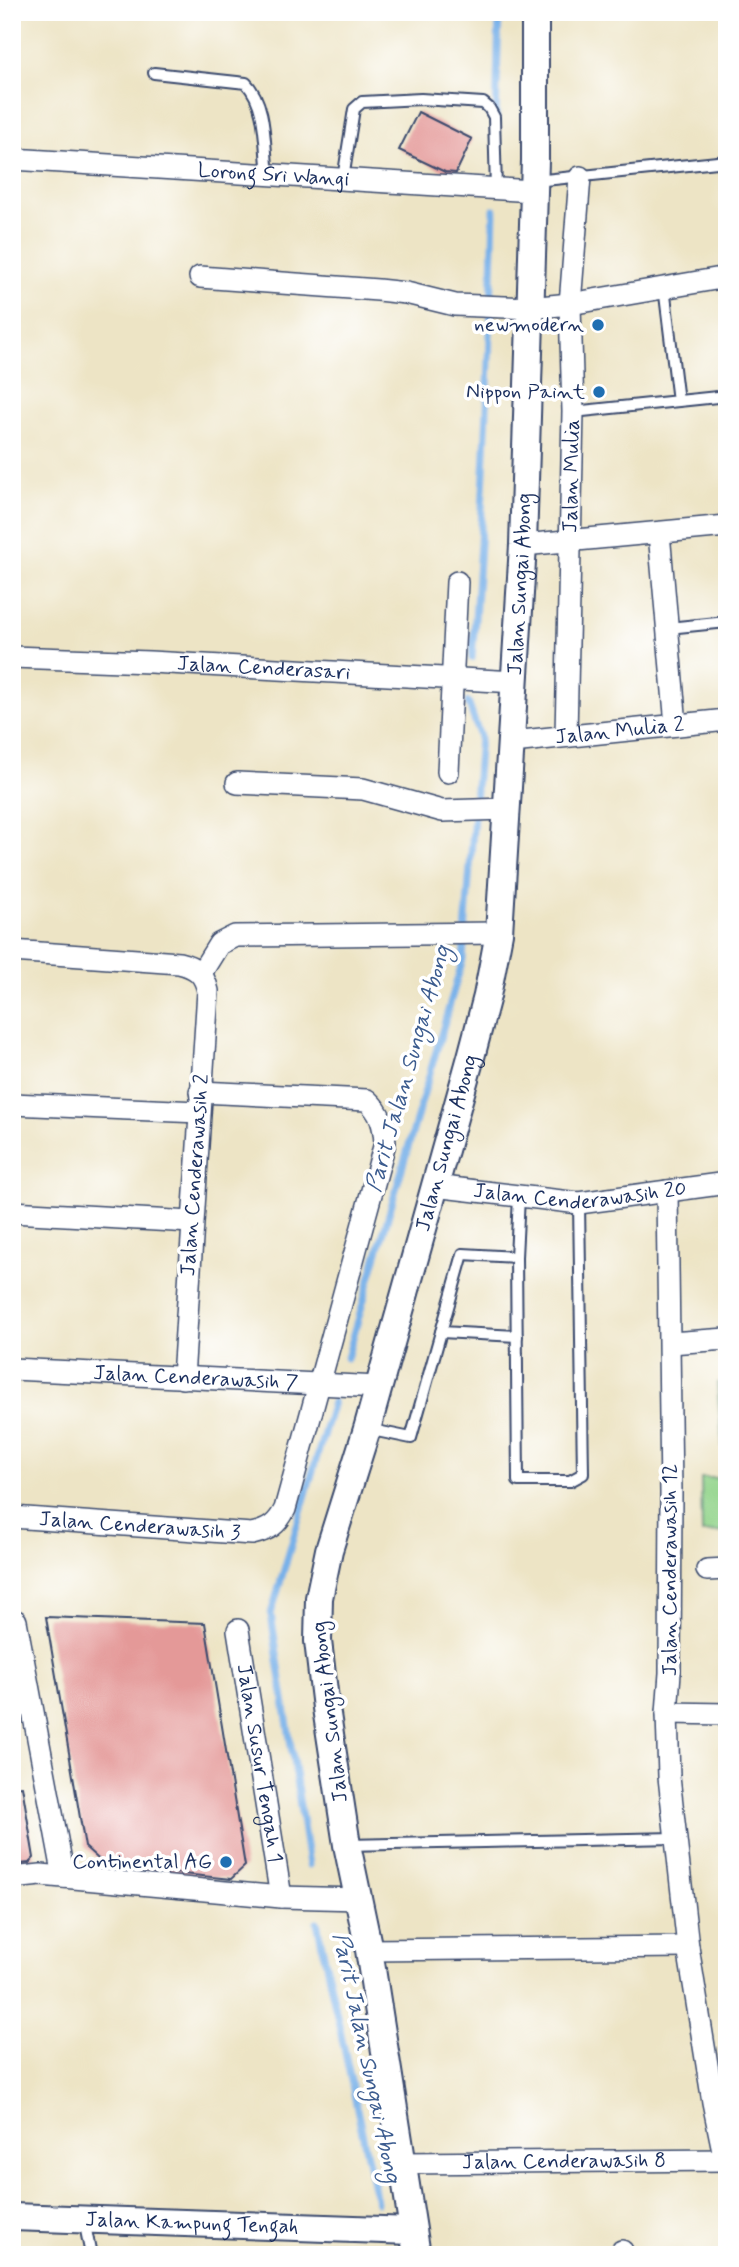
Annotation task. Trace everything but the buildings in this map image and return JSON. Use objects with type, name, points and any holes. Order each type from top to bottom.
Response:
[{"type":"street","name":"Jalan Sungai Abong","points":[[415,2243],[369,1950],[347,1845],[317,1641],[319,1598],[329,1550],[379,1387],[487,996],[499,933],[523,545],[534,186],[535,12]]},
{"type":"street","name":"Lorong Sri Wangi","points":[[12,159],[496,189],[534,186]]},
{"type":"street","name":"Jalan Mulia","points":[[566,735],[573,412],[570,304],[580,177]]},
{"type":"street","points":[[200,277],[378,289],[455,305],[529,308],[570,304],[727,277]]},
{"type":"street","points":[[523,545],[727,526]]},
{"type":"street","points":[[659,533],[676,725]]},
{"type":"street","points":[[448,772],[457,582]]},
{"type":"street","name":"Jalan Cenderasari","points":[[12,657],[516,682]]},
{"type":"street","name":"Jalan Mulia 2","points":[[512,742],[727,720]]},
{"type":"street","points":[[237,783],[363,789],[427,807],[467,811],[507,809]]},
{"type":"street","points":[[12,951],[178,962],[201,973],[219,944],[235,936],[499,933]]},
{"type":"street","name":"Jalan Cenderawasih 2","points":[[183,1378],[208,991],[201,973]]},
{"type":"street","points":[[12,1104],[368,1100],[377,1109],[384,1125],[385,1143],[317,1384]]},
{"type":"street","name":"Jalan Cenderawasih 20","points":[[435,1186],[579,1203],[727,1183]]},
{"type":"street","name":"Jalan Cenderawasih 12","points":[[667,1191],[670,1343],[670,1673],[667,1713],[669,1776],[688,1947],[726,2160]]},
{"type":"street","points":[[12,1212],[192,1222]]},
{"type":"street","points":[[670,1343],[727,1339]]},
{"type":"street","name":"Jalan Cenderawasih 7","points":[[12,1369],[379,1387]]},
{"type":"street","name":"Jalan Cenderawasih 3","points":[[12,1517],[252,1534],[268,1530],[279,1522],[285,1509],[317,1384]]},
{"type":"street","points":[[16,1621],[64,1877]]},
{"type":"street","name":"Jalan Susur Tengah 1","points":[[239,1630],[281,1897]]},
{"type":"street","points":[[667,1713],[727,1714]]},
{"type":"street","points":[[12,1878],[41,1875],[281,1897],[359,1899]]},
{"type":"street","points":[[369,1950],[688,1947]]},
{"type":"street","name":"Jalan Cenderawasih 8","points":[[403,2163],[726,2160]]},
{"type":"street","name":"Jalan Kampung Tengah","points":[[12,2217],[415,2243]]},
{"type":"lane","points":[[154,72],[246,83],[255,92],[260,105],[268,174]]},
{"type":"lane","points":[[343,179],[354,109],[362,102],[421,99],[483,103],[494,117],[496,189]]},
{"type":"lane","points":[[534,186],[580,177],[727,161]]},
{"type":"lane","points":[[664,287],[678,401]]},
{"type":"lane","points":[[573,412],[727,396]]},
{"type":"lane","points":[[668,628],[727,622]]},
{"type":"lane","points":[[519,1197],[516,1256],[518,1481],[577,1479],[583,1474],[579,1203]]},
{"type":"lane","points":[[367,1429],[411,1438],[463,1254],[516,1256]]},
{"type":"lane","points":[[441,1332],[517,1336]]},
{"type":"lane","points":[[347,1845],[675,1838]]},
{"type":"lane","points":[[84,2220],[91,2255]]},
{"type":"green space","points":[[727,1382],[727,1476],[725,1476],[717,1383]]},
{"type":"green space","points":[[701,1478],[727,1478],[727,1532],[702,1533]]},
{"type":"waterway","name":"Parit Jalan Sungai Abong","points":[[496,120],[499,12]]},
{"type":"waterway","name":"Parit Jalan Sungai Abong","points":[[472,658],[486,434],[494,209]]},
{"type":"waterway","name":"Parit Jalan Sungai Abong","points":[[347,1358],[463,959],[480,737],[468,702]]},
{"type":"waterway","name":"Parit Jalan Sungai Abong","points":[[309,1865],[271,1614],[333,1402]]},
{"type":"waterway","name":"Parit Jalan Sungai Abong","points":[[317,1922],[377,2202]]},
{"type":"place","name":"newmodern","points":[[598,325]]},
{"type":"place","name":"Nippon Paint","points":[[599,392]]},
{"type":"place","name":"Continental AG","points":[[226,1862]]}]
